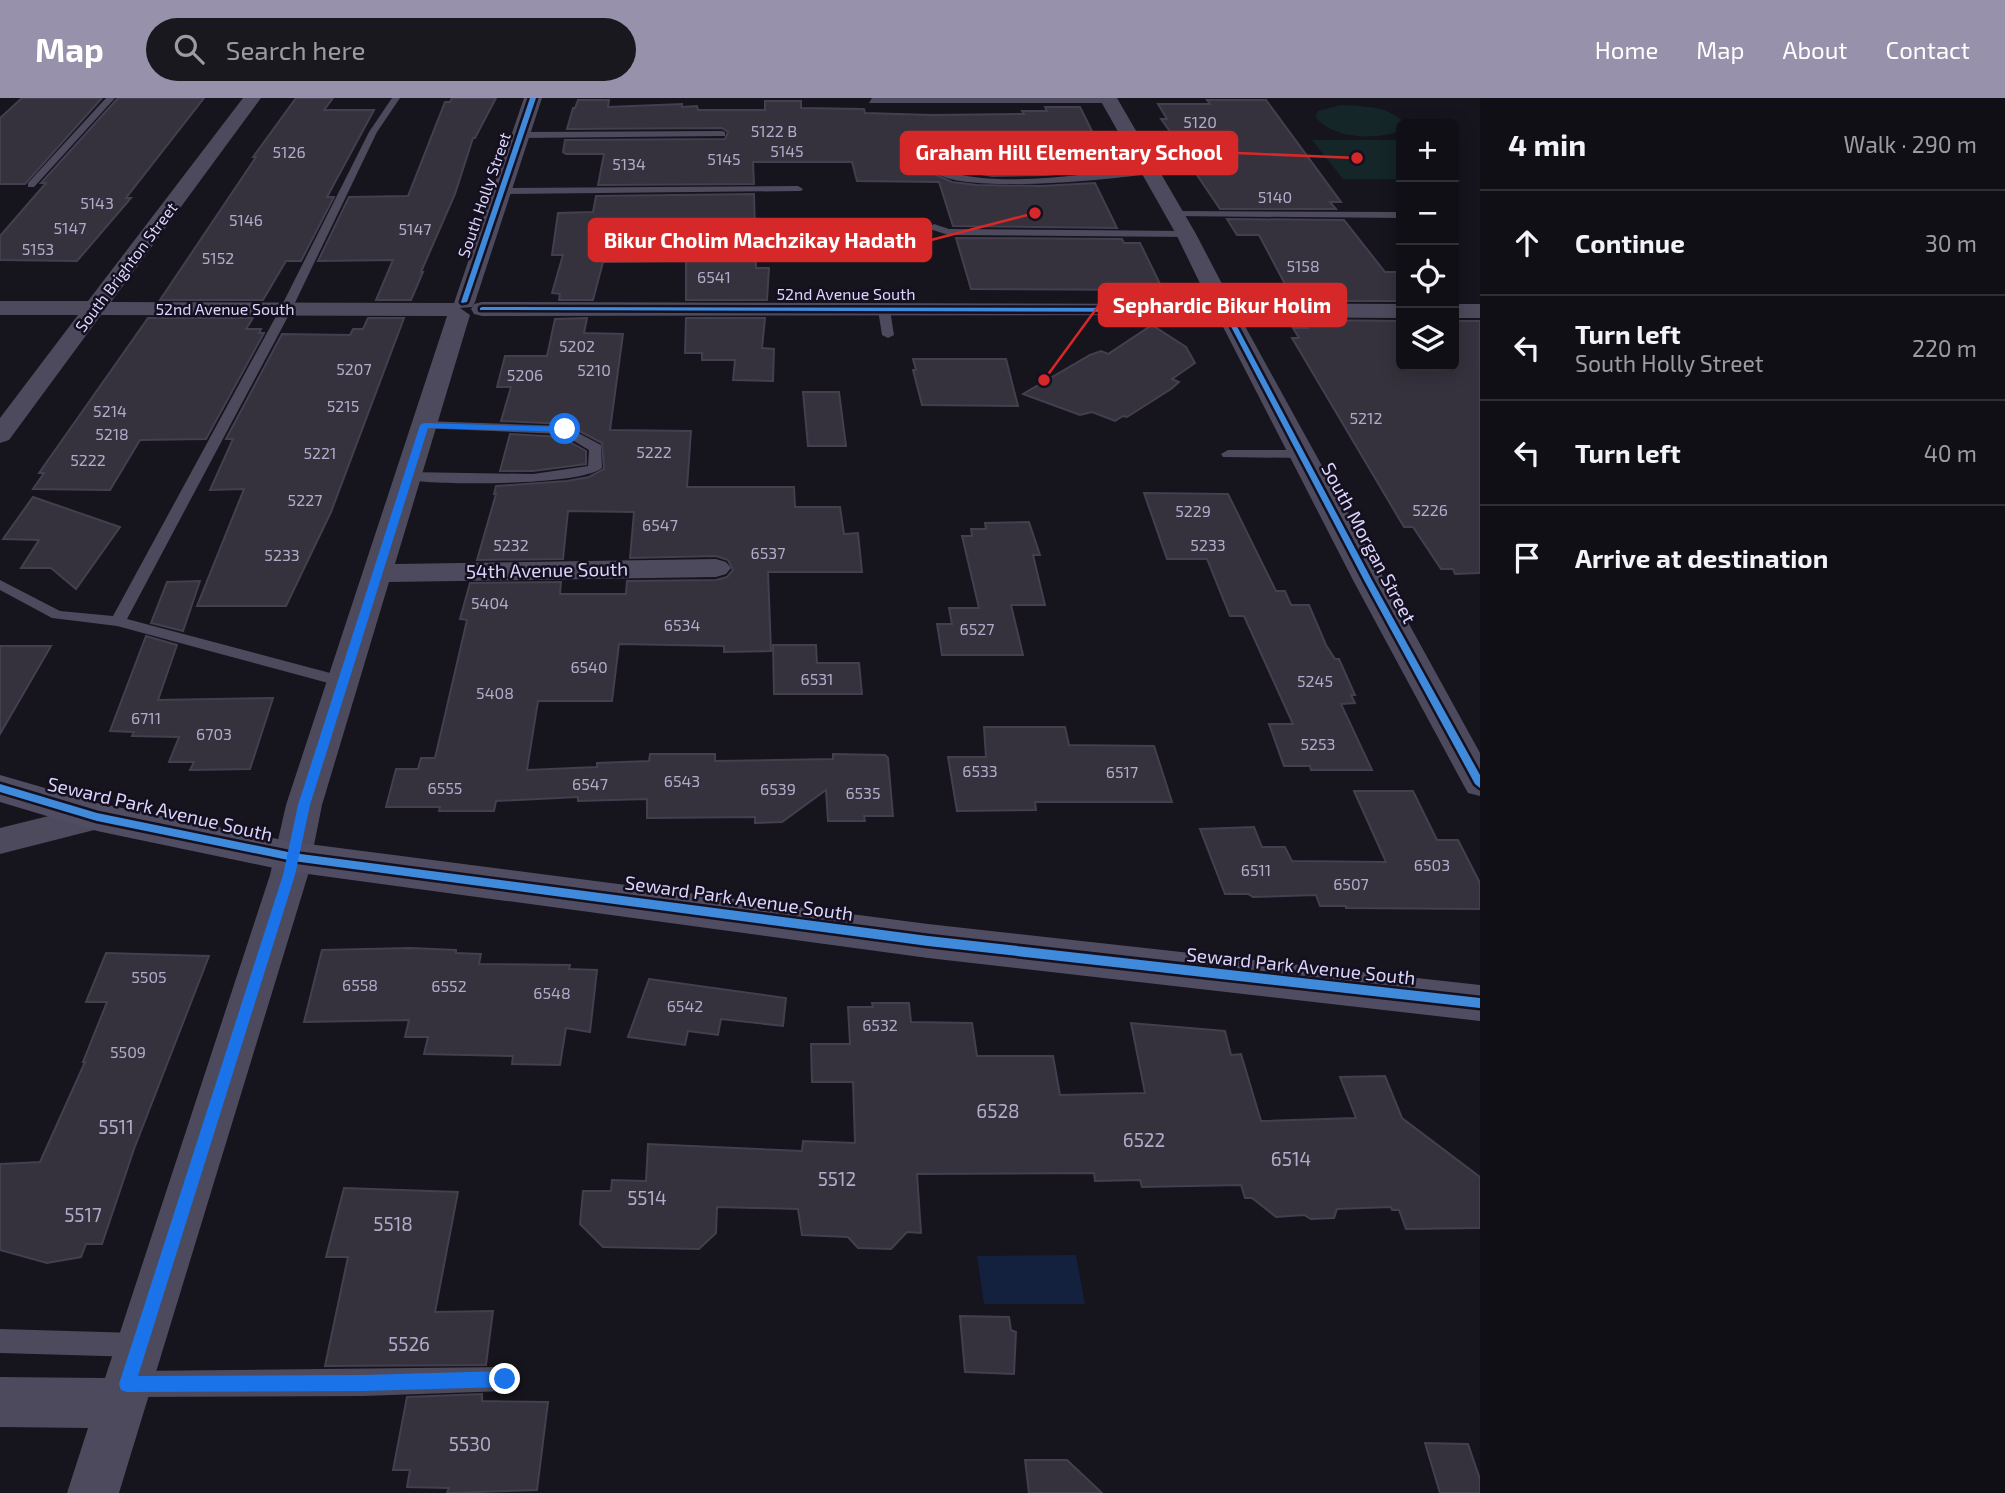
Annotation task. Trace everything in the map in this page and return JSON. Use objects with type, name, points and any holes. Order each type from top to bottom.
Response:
[{"type":"main road","name":"Seward Park Avenue South","points":[[0,788],[97,817],[293,857],[928,941],[1480,1003]]},
{"type":"street","name":"South Brighton Street","points":[[0,435],[252,98]]},
{"type":"street","name":"South Holly Street","points":[[93,1493],[293,857],[304,805],[377,573],[533,98]]},
{"type":"street","name":"South Morgan Street","points":[[1108,99],[1186,234],[1301,454],[1480,784]]},
{"type":"street","name":"52nd Avenue South","points":[[0,308],[1396,311]]},
{"type":"street","points":[[1459,311],[1480,311]]},
{"type":"street","name":"54th Avenue South","points":[[377,573],[716,568]]},
{"type":"street","points":[[0,841],[97,817]]},
{"type":"street","points":[[0,1402],[128,1378]]},
{"type":"lane","points":[[31,185],[111,98]]},
{"type":"lane","points":[[118,621],[286,309],[373,132],[386,117],[396,98]]},
{"type":"lane","points":[[872,101],[1108,99]]},
{"type":"lane","points":[[521,135],[722,134]]},
{"type":"lane","points":[[941,173],[948,178],[966,181],[1019,181],[1150,171]]},
{"type":"lane","points":[[502,191],[798,189]]},
{"type":"lane","points":[[1175,214],[1396,215]]},
{"type":"lane","points":[[934,227],[948,232],[1186,234]]},
{"type":"lane","points":[[884,310],[887,335]]},
{"type":"lane","points":[[408,476],[554,476],[583,474],[595,468],[596,448],[565,429],[424,425]]},
{"type":"lane","points":[[1228,454],[1301,454]]},
{"type":"lane","points":[[0,584],[57,615],[118,621],[343,682]]},
{"type":"lane","points":[[0,1341],[128,1378],[363,1383],[505,1379]]},
{"type":"shaded area","points":[[1341,105],[1367,107],[1384,110],[1400,119],[1396,119],[1396,132],[1392,134],[1355,136],[1322,124],[1315,116],[1318,111]]},
{"type":"shaded area","points":[[1312,140],[1396,140],[1396,179],[1343,179]]},
{"type":"water","points":[[1076,1255],[1085,1304],[984,1304],[977,1256]]},
{"type":"building","points":[[22,98],[102,98],[25,184],[0,184],[0,118]]},
{"type":"building","points":[[118,98],[204,98],[126,198],[131,198],[77,261],[0,260],[0,236],[46,183],[41,183]]},
{"type":"building","points":[[296,98],[333,98],[324,110],[374,110],[327,197],[334,197],[301,261],[286,261],[263,300],[160,300],[256,157],[253,157]]},
{"type":"building","points":[[452,98],[496,98],[473,138],[455,194],[411,300],[376,300],[393,260],[318,261],[349,197],[408,196],[445,102],[450,102]]},
{"type":"building","points":[[578,100],[609,100],[608,107],[682,104],[682,107],[697,106],[698,110],[765,110],[765,101],[801,101],[801,108],[864,109],[865,113],[932,115],[1024,114],[1022,111],[1047,111],[1045,107],[1080,107],[1107,161],[1103,161],[1105,166],[1087,166],[1090,171],[1045,175],[992,176],[942,167],[934,174],[952,182],[977,185],[1095,183],[1117,228],[953,226],[939,182],[857,181],[852,162],[753,162],[754,184],[598,185],[604,154],[566,154],[563,152],[565,140],[725,139],[728,132],[722,128],[567,129]]},
{"type":"building","points":[[1207,100],[1266,100],[1341,202],[1330,202],[1336,209],[1220,209],[1194,170],[1198,170],[1161,119],[1167,119],[1158,104],[1210,104]]},
{"type":"building","points":[[754,194],[756,268],[769,268],[767,300],[686,300],[686,261],[603,262],[593,300],[559,300],[560,294],[552,293],[563,255],[552,255],[558,213],[593,212],[596,196]]},
{"type":"building","points":[[1227,219],[1344,220],[1385,272],[1396,272],[1396,301],[1294,301],[1259,235],[1237,235]]},
{"type":"building","points":[[956,238],[1122,239],[1124,243],[1140,243],[1163,290],[971,289]]},
{"type":"building","points":[[148,318],[253,318],[246,329],[261,329],[259,333],[264,333],[206,439],[140,440],[110,490],[33,489],[44,473],[39,473]]},
{"type":"building","points":[[368,318],[404,318],[331,512],[286,606],[197,606],[244,489],[210,490],[233,439],[226,439],[282,334],[350,335],[353,329],[363,329]]},
{"type":"building","points":[[587,318],[584,333],[623,334],[610,430],[691,431],[687,487],[794,487],[795,507],[840,507],[844,534],[858,533],[862,572],[768,572],[771,651],[724,652],[724,646],[619,644],[612,701],[538,701],[527,770],[597,767],[597,763],[649,761],[650,754],[715,754],[715,761],[833,759],[833,754],[885,755],[888,758],[893,816],[864,816],[865,821],[828,821],[826,790],[782,822],[755,823],[755,817],[647,818],[647,799],[578,801],[578,797],[496,801],[494,811],[386,807],[396,769],[418,769],[421,758],[435,758],[467,620],[460,619],[470,583],[561,582],[560,594],[626,594],[627,581],[716,580],[727,577],[733,570],[728,560],[716,556],[630,558],[634,512],[568,511],[563,559],[477,560],[496,486],[567,481],[589,477],[604,469],[602,443],[566,424],[501,421],[511,387],[497,387],[505,356],[547,356],[555,319]]},
{"type":"building","points":[[686,318],[765,318],[762,348],[774,349],[773,381],[733,380],[735,360],[702,360],[702,353],[685,353]]},
{"type":"building","points":[[1304,320],[1396,321],[1396,371],[1459,371],[1459,321],[1480,321],[1480,573],[1455,574],[1453,569],[1441,569],[1413,527],[1404,527],[1292,338],[1299,338],[1293,328],[1308,328]]},
{"type":"building","points":[[1152,325],[1186,347],[1195,363],[1172,379],[1179,382],[1171,389],[1127,417],[1123,416],[1115,421],[1092,412],[1080,415],[1023,394],[1090,355],[1101,351],[1108,354]]},
{"type":"building","points":[[913,359],[1006,359],[1018,406],[922,405],[913,370],[916,370]]},
{"type":"building","points":[[803,392],[839,392],[846,446],[808,446]]},
{"type":"building","points":[[510,434],[561,437],[586,451],[586,464],[533,471],[500,471]]},
{"type":"building","points":[[1144,493],[1228,494],[1276,591],[1285,591],[1291,605],[1309,605],[1326,645],[1335,659],[1339,659],[1355,695],[1351,695],[1355,703],[1341,704],[1372,770],[1311,770],[1310,766],[1284,766],[1269,724],[1293,724],[1244,616],[1230,616],[1207,559],[1167,559]]},
{"type":"building","points":[[33,497],[120,527],[76,589],[51,568],[21,568],[39,540],[3,539]]},
{"type":"building","points":[[1029,522],[1040,555],[1033,555],[1045,605],[1011,605],[1023,655],[942,655],[937,624],[952,624],[949,608],[979,608],[962,536],[972,536],[971,529],[986,529],[985,523]]},
{"type":"building","points":[[200,581],[183,631],[151,623],[167,582]]},
{"type":"building","points":[[146,636],[177,645],[158,700],[273,698],[250,769],[190,770],[194,762],[169,762],[179,737],[132,736],[134,732],[110,731]]},
{"type":"building","points":[[773,645],[816,645],[817,663],[859,663],[862,694],[774,694]]},
{"type":"building","points":[[0,646],[51,646],[0,734]]},
{"type":"building","points":[[984,727],[1065,727],[1069,745],[1154,746],[1172,802],[1035,802],[1036,810],[957,811],[948,757],[986,757]]},
{"type":"building","points":[[1354,791],[1413,791],[1437,840],[1458,840],[1480,883],[1480,909],[1346,908],[1320,906],[1316,895],[1253,897],[1248,894],[1225,894],[1200,829],[1254,827],[1262,847],[1285,847],[1292,861],[1386,862]]},
{"type":"building","points":[[410,948],[481,954],[479,964],[570,965],[569,969],[597,970],[590,1032],[566,1028],[560,1065],[512,1064],[513,1056],[424,1054],[428,1037],[405,1037],[409,1020],[304,1022],[322,950]]},
{"type":"building","points":[[106,953],[209,956],[134,1149],[102,1244],[86,1244],[81,1257],[47,1263],[0,1250],[0,1164],[40,1162],[85,1062],[107,1002],[86,1002]]},
{"type":"building","points":[[649,979],[786,998],[783,1026],[721,1019],[718,1035],[688,1031],[685,1045],[628,1037]]},
{"type":"building","points":[[872,1003],[909,1003],[911,1022],[972,1023],[977,1056],[1053,1056],[1060,1095],[1145,1093],[1131,1023],[1225,1031],[1231,1055],[1241,1054],[1261,1121],[1356,1118],[1340,1077],[1385,1076],[1402,1118],[1480,1177],[1480,1228],[1406,1229],[1399,1210],[1392,1210],[1391,1207],[1337,1209],[1334,1218],[1311,1219],[1304,1215],[1276,1217],[1252,1198],[1245,1198],[1241,1185],[1142,1187],[1140,1180],[1095,1181],[1094,1173],[917,1174],[921,1233],[907,1232],[891,1249],[858,1248],[848,1237],[802,1235],[798,1209],[717,1207],[716,1233],[699,1249],[603,1247],[580,1224],[583,1191],[611,1191],[612,1180],[646,1181],[648,1144],[802,1151],[803,1141],[855,1143],[853,1082],[812,1082],[811,1044],[850,1044],[848,1007],[873,1007]]},
{"type":"building","points":[[344,1188],[458,1192],[435,1312],[493,1311],[486,1365],[325,1366],[348,1257],[326,1257]]},
{"type":"building","points":[[960,1316],[1009,1317],[1011,1330],[1016,1332],[1014,1374],[965,1372]]},
{"type":"building","points":[[482,1394],[482,1401],[548,1402],[537,1490],[447,1493],[449,1488],[407,1487],[410,1470],[393,1470],[407,1397]]},
{"type":"building","points":[[1425,1443],[1468,1444],[1480,1479],[1480,1493],[1440,1493]]},
{"type":"building","points":[[1025,1460],[1067,1460],[1102,1493],[1029,1493]]},
{"type":"cycle path","points":[[464,302],[533,98]]},
{"type":"cycle path","points":[[482,309],[1209,310]]},
{"type":"cycle path","points":[[1229,317],[1369,582],[1480,784]]},
{"type":"cycle path","points":[[0,788],[97,817],[293,857],[928,941],[1480,1003]]},
{"type":"place","name":"Graham Hill Elementary School","points":[[1357,158]]},
{"type":"place","name":"Bikur Cholim Machzikay Hadath","points":[[1035,213]]},
{"type":"place","name":"Sephardic Bikur Holim","points":[[1044,380]]},
{"type":"route","points":[[505,1379],[363,1383],[127,1384],[289,875],[304,805],[424,425],[565,429]]}]
